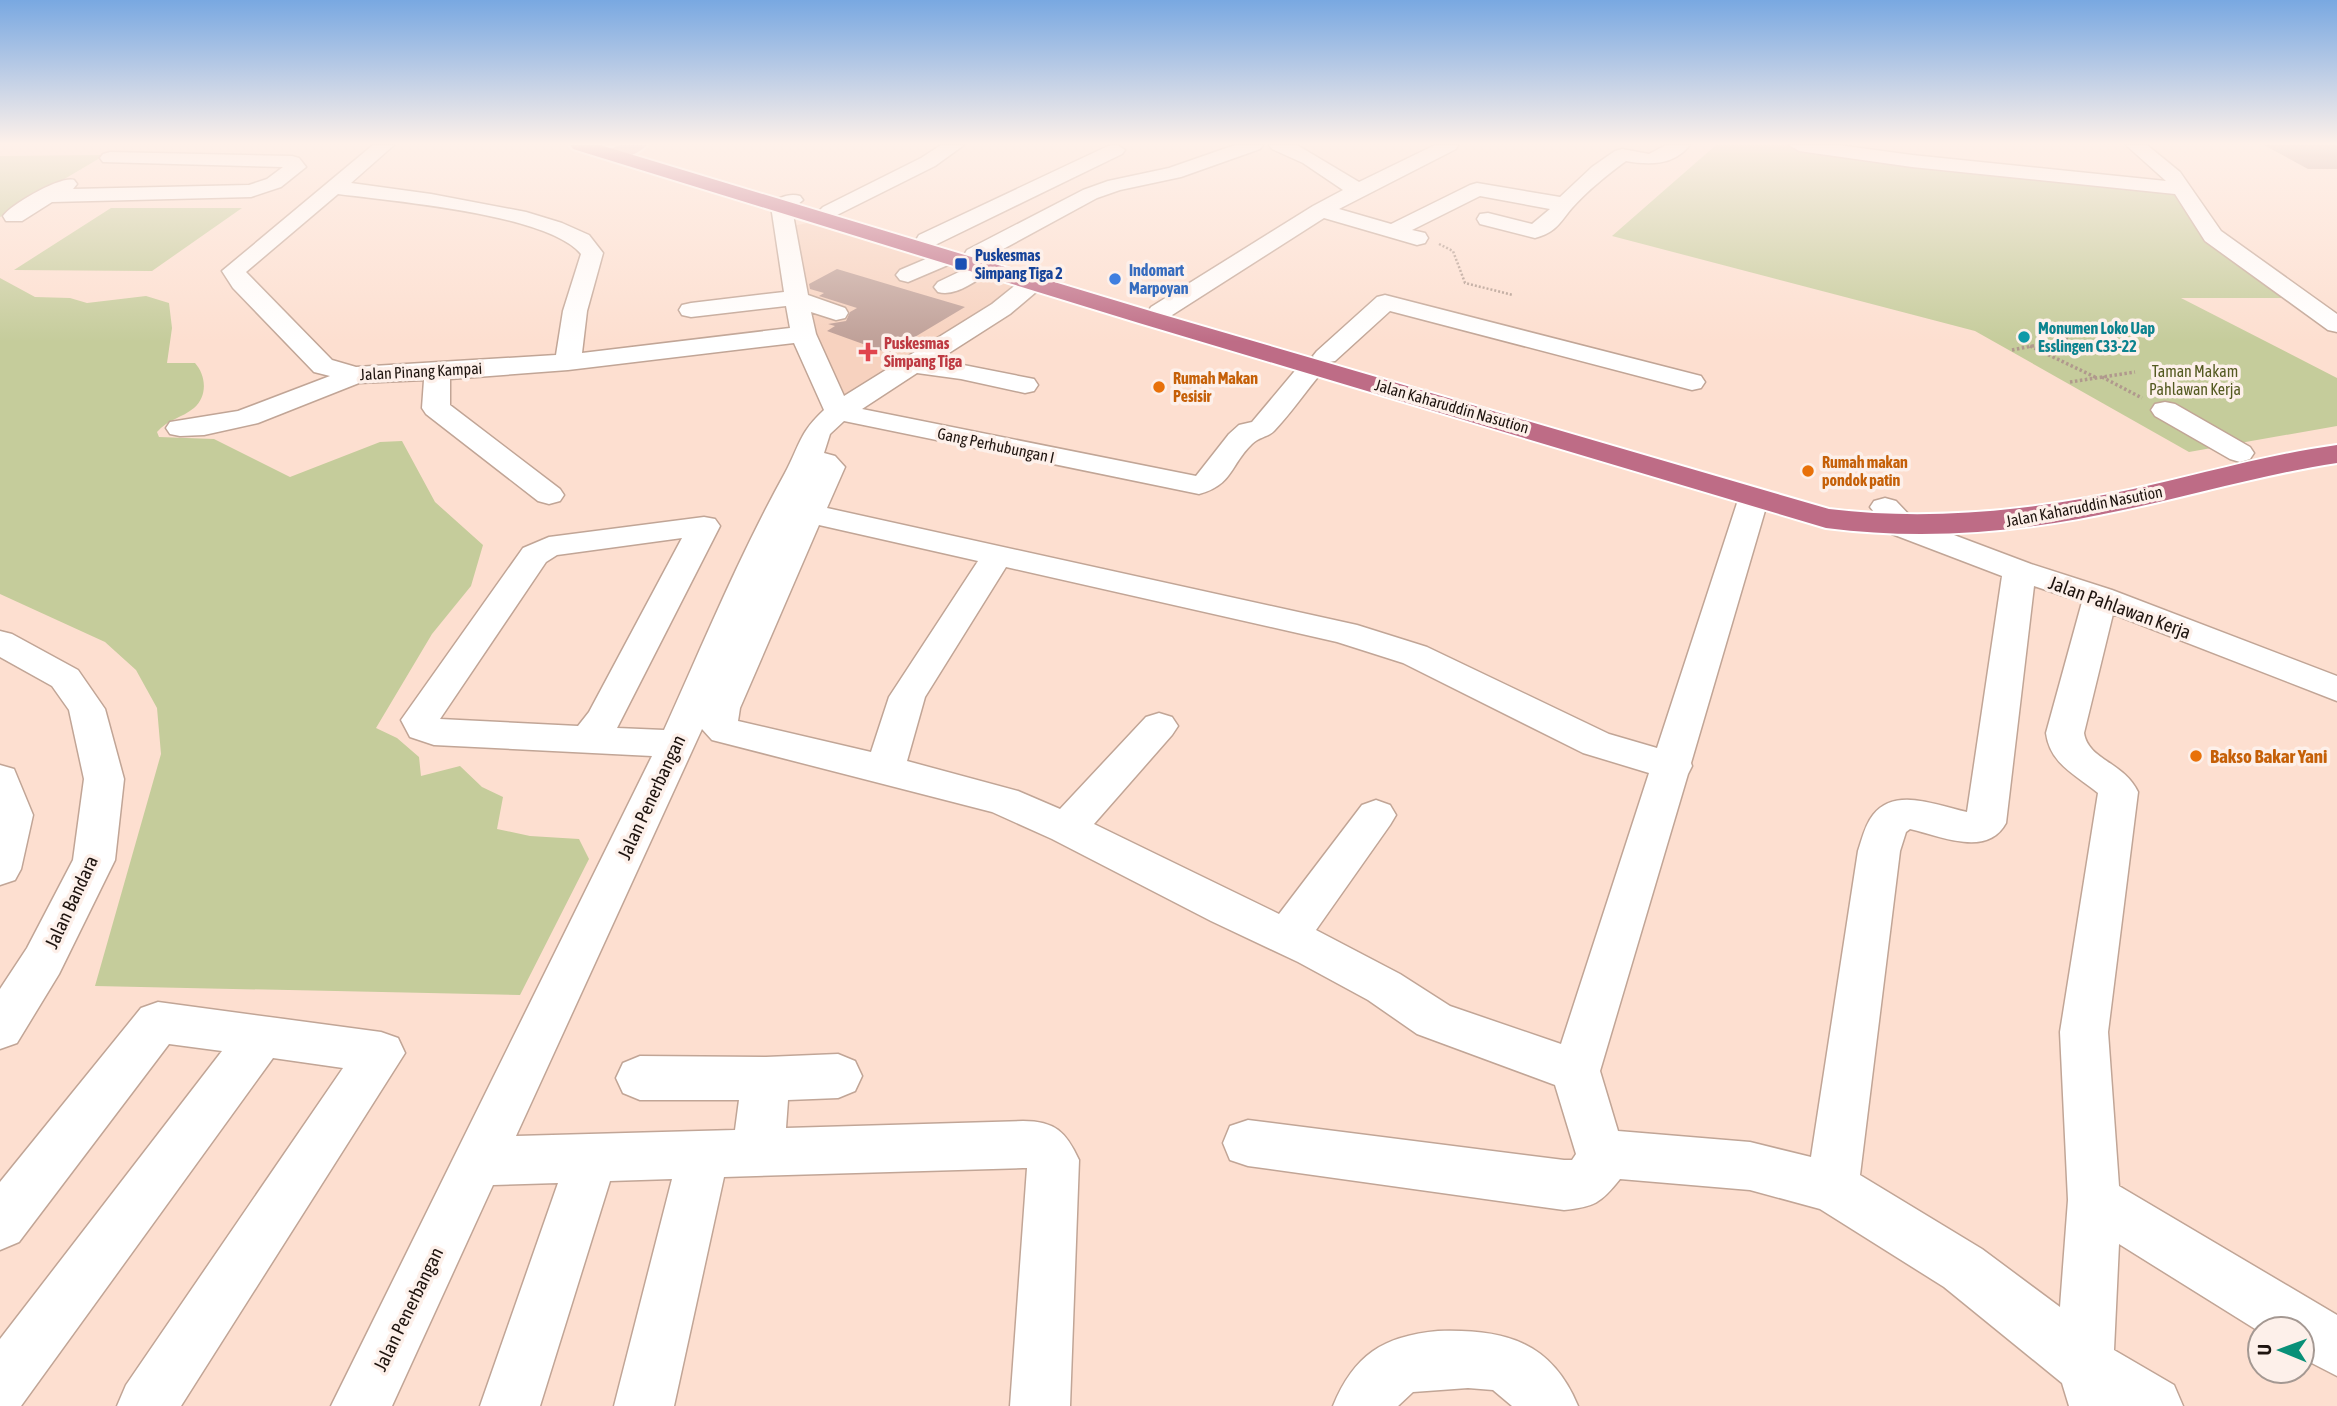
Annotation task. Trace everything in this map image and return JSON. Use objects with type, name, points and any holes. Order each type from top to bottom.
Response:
[{"type":"highway","name":"Jalan Kaharuddin Nasution","points":[[812,211],[1320,361],[1754,482],[1856,505],[1894,517],[1912,508],[2003,497],[2337,433]]},
{"type":"highway","name":"Jalan Kaharuddin Nasution","points":[[830,211],[958,255]]},
{"type":"highway","name":"Jalan Kaharuddin Nasution","points":[[1037,279],[1160,312],[1754,497],[1826,518],[1860,524],[1894,517],[2016,521],[2091,508],[2337,454]]},
{"type":"street","points":[[14,216],[23,211]]},
{"type":"street","name":"Jalan Pinang Kampai","points":[[306,211],[234,271],[241,283],[323,366],[355,375],[568,362],[803,334]]},
{"type":"street","points":[[491,211],[570,232],[586,242],[592,253],[575,311],[568,362]]},
{"type":"street","points":[[788,211],[795,299],[803,334],[838,412]]},
{"type":"street","points":[[946,287],[958,255],[1024,211]]},
{"type":"street","points":[[908,275],[1054,211]]},
{"type":"street","points":[[1160,312],[1319,211]]},
{"type":"street","points":[[1322,211],[1428,241]]},
{"type":"street","points":[[1393,231],[1434,211]]},
{"type":"street","points":[[1488,219],[1535,231],[1556,217],[1560,211]]},
{"type":"street","points":[[2196,211],[2213,236],[2337,325]]},
{"type":"street","name":"Jalan Penerbangan","points":[[361,1406],[677,744],[774,520],[808,457],[817,431],[838,412],[1001,309],[1037,279]]},
{"type":"street","points":[[691,310],[795,299],[836,313]]},
{"type":"street","points":[[1320,361],[1385,302],[1692,383]]},
{"type":"street","name":"Gang Perhubungan I","points":[[838,412],[1154,478],[1206,484],[1239,440],[1249,431],[1262,428],[1320,361]]},
{"type":"street","points":[[912,365],[961,371],[1025,385]]},
{"type":"street","points":[[437,372],[436,408],[549,495]]},
{"type":"street","points":[[180,428],[208,427],[242,420],[355,375]]},
{"type":"street","points":[[2165,410],[2241,453]]},
{"type":"street","points":[[808,457],[825,462],[830,467],[722,708],[719,726],[738,734],[1004,801],[1066,828],[1226,909],[1287,936],[1384,987],[1434,1020],[1576,1071]]},
{"type":"street","points":[[1754,497],[1673,766],[1576,1071],[1595,1140],[1608,1154],[1677,1157],[1750,1166],[1832,1187],[1963,1268],[2092,1386],[2153,1406]]},
{"type":"street","points":[[811,514],[1357,636],[1415,655],[1596,744],[1673,766]]},
{"type":"street","name":"Jalan Pahlawan Kerja","points":[[1894,517],[2019,571],[2100,597],[2337,689]]},
{"type":"street","points":[[588,739],[604,719],[704,526],[549,547],[534,555],[420,720],[423,728],[434,732],[677,744]]},
{"type":"street","points":[[885,769],[907,697],[998,554]]},
{"type":"street","points":[[1832,1187],[1879,851],[1888,824],[1903,813],[1976,829],[1986,823],[2019,571]]},
{"type":"street","points":[[2092,1386],[2094,1200],[2084,1032],[2118,792],[2115,785],[2070,751],[2065,742],[2065,733],[2100,597]]},
{"type":"street","name":"Jalan Bandara","points":[[0,642],[65,678],[87,709],[104,779],[94,860],[43,961],[0,1029]]},
{"type":"street","points":[[1066,828],[1158,726]]},
{"type":"street","points":[[0,779],[13,815],[0,869]]},
{"type":"street","points":[[1287,936],[1376,815]]},
{"type":"street","points":[[0,1224],[158,1022],[381,1053],[147,1406]]},
{"type":"street","points":[[0,1386],[262,1036]]},
{"type":"street","points":[[640,1078],[766,1080],[838,1076]]},
{"type":"street","points":[[758,1152],[766,1080]]},
{"type":"street","points":[[1248,1143],[1564,1185],[1585,1182],[1608,1154]]},
{"type":"street","points":[[479,1161],[1010,1145],[1036,1146],[1050,1152],[1053,1160],[1040,1406]]},
{"type":"street","points":[[644,1406],[704,1154]]},
{"type":"street","points":[[510,1406],[592,1157]]},
{"type":"street","points":[[2094,1200],[2337,1347]]},
{"type":"street","points":[[1363,1406],[1384,1378],[1405,1364],[1481,1358],[1501,1363],[1526,1378],[1548,1406]]},
{"type":"path","points":[[1428,241],[1453,251],[1465,283],[1513,295]]},
{"type":"path","points":[[2012,350],[2068,339]]},
{"type":"path","points":[[2029,346],[2063,365],[2070,363],[2097,378]]},
{"type":"path","points":[[2070,382],[2135,372]]},
{"type":"path","points":[[2102,377],[2165,410]]},
{"type":"shaded area","name":"Puskesmas Simpang Tiga","points":[[808,223],[1020,285],[997,306],[848,399],[823,397],[794,230],[797,225]]},
{"type":"green space","points":[[0,211],[11,211],[0,217]]},
{"type":"green space","points":[[107,211],[238,211],[152,271],[14,270]]},
{"type":"green space","name":"Taman Makam Pahlawan Kerja","points":[[1641,211],[2185,211],[2199,233],[2285,298],[2181,298],[2337,378],[2337,426],[2189,452],[1975,331],[1612,236]]},
{"type":"green space","points":[[0,278],[35,297],[70,298],[87,303],[146,296],[169,303],[172,328],[167,363],[195,363],[204,386],[199,403],[161,428],[157,432],[159,437],[214,439],[290,477],[380,442],[402,441],[435,502],[483,545],[471,586],[432,634],[376,728],[397,738],[419,757],[421,776],[460,766],[482,787],[503,797],[497,829],[530,836],[579,839],[589,859],[520,995],[95,986],[161,754],[157,708],[136,670],[105,642],[0,594]]},
{"type":"building","points":[[837,269],[965,307],[888,353],[827,331],[835,326],[828,324],[846,321],[850,312],[857,308],[819,296],[824,293],[810,289],[809,284]]},
{"type":"place","name":"Puskesmas Simpang Tiga 2","points":[[961,264]]},
{"type":"place","name":"Indomart Marpoyan","points":[[1115,279]]},
{"type":"place","name":"Monumen Loko Uap Esslingen C33-22","points":[[2024,337]]},
{"type":"place","name":"Puskesmas Simpang Tiga","points":[[868,352]]},
{"type":"place","name":"Rumah Makan Pesisir","points":[[1159,387]]},
{"type":"place","name":"Rumah makan pondok patin","points":[[1808,471]]},
{"type":"place","name":"Bakso Bakar Yani","points":[[2196,756]]}]
